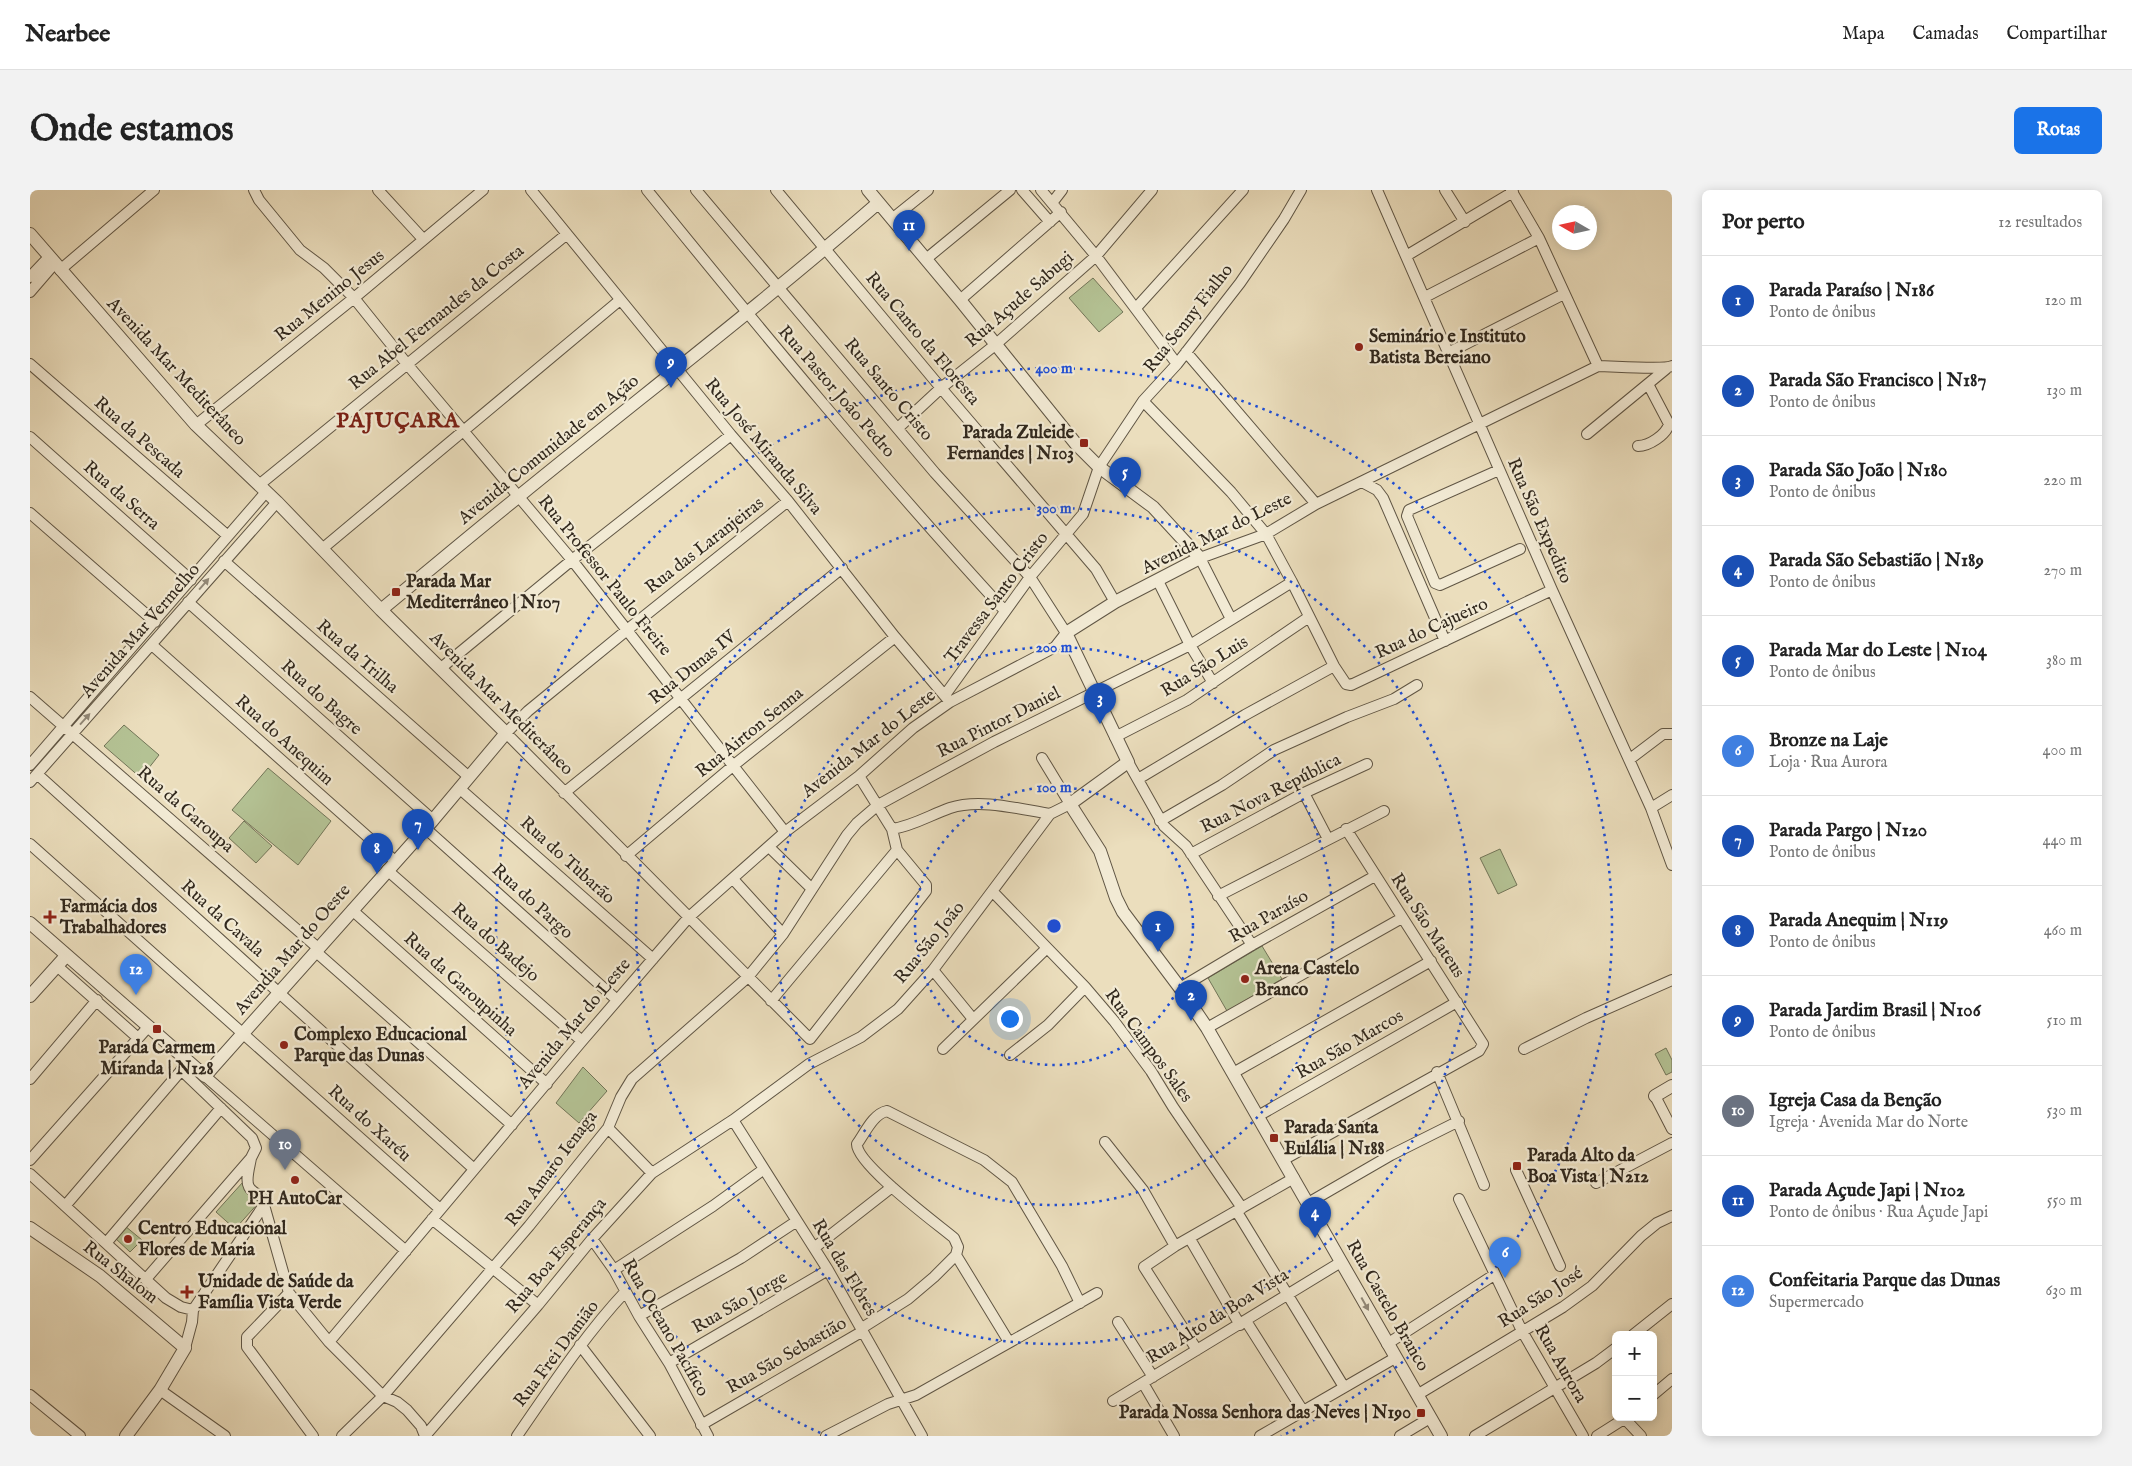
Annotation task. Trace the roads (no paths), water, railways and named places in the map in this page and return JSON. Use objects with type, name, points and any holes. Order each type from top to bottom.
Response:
[{"type":"street","points":[[30,277],[55,263],[154,190]]},
{"type":"street","name":"Rua Professor Paulo Freire","points":[[254,190],[259,200],[300,250],[324,268],[354,298],[572,560],[682,698],[785,832]]},
{"type":"street","points":[[378,190],[423,239]]},
{"type":"street","name":"Rua Menino Jesus","points":[[196,425],[354,298],[483,190]]},
{"type":"street","name":"Rua José Miranda Silva","points":[[531,190],[731,435],[788,501],[947,699]]},
{"type":"street","name":"Rua Pastor João Pedro","points":[[647,190],[747,313],[951,552],[1006,611]]},
{"type":"street","name":"Rua Santo Cristo","points":[[696,190],[977,521],[1030,577],[1066,633],[1128,762]]},
{"type":"street","name":"Rua Canto da Floresta","points":[[776,190],[941,388],[1096,569],[1115,602]]},
{"type":"street","points":[[868,190],[1076,444],[1099,467],[1153,507],[1200,558],[1231,619]]},
{"type":"street","points":[[892,220],[928,190]]},
{"type":"street","points":[[926,259],[1010,190]]},
{"type":"street","points":[[1022,190],[1050,222]]},
{"type":"street","points":[[1041,190],[1096,256],[1177,364]]},
{"type":"street","points":[[1052,203],[1062,190]]},
{"type":"street","name":"Rua Açude Sabugi","points":[[898,428],[941,388],[995,345],[1096,256],[1152,190]]},
{"type":"street","points":[[1136,308],[1243,190]]},
{"type":"street","name":"Rua Senny Fialho","points":[[1099,467],[1143,402],[1177,364],[1240,283],[1302,190]]},
{"type":"street","name":"Rua São Expedito","points":[[1377,190],[1478,424],[1652,808],[1671,858]]},
{"type":"street","points":[[1445,190],[1465,222]]},
{"type":"street","points":[[1406,256],[1465,222],[1512,191],[1539,238],[1598,366]]},
{"type":"street","name":"Avenida Comunidade em Ação","points":[[381,610],[518,496],[679,369],[826,249],[878,203]]},
{"type":"street","points":[[960,300],[1060,212]]},
{"type":"street","name":"Avenida Mar Mediterâneo","points":[[30,234],[196,425],[263,488],[381,610],[810,1039]]},
{"type":"street","name":"Rua Abel Fernandes da Costa","points":[[263,488],[407,364],[567,234]]},
{"type":"street","points":[[1425,298],[1539,238]]},
{"type":"street","points":[[30,292],[55,263]]},
{"type":"street","points":[[1448,353],[1564,294]]},
{"type":"street","points":[[322,548],[620,300]]},
{"type":"street","points":[[1186,352],[1316,504]]},
{"type":"street","name":"Rua da Pescada","points":[[30,364],[228,536]]},
{"type":"street","name":"Avenida Mar do Leste","points":[[329,1342],[689,917],[785,832],[859,776],[947,699],[1055,647],[1066,633],[1115,602],[1200,558],[1266,534],[1316,504],[1598,366],[1669,367]]},
{"type":"street","points":[[1587,434],[1669,367]]},
{"type":"street","points":[[1638,446],[1652,442],[1668,427],[1668,421],[1648,384]]},
{"type":"street","name":"Rua do Cajueiro","points":[[1143,402],[1231,492],[1266,534],[1343,682],[1352,685],[1552,590]]},
{"type":"street","points":[[441,668],[572,560],[731,435]]},
{"type":"street","name":"Rua da Serra","points":[[30,437],[191,580]]},
{"type":"street","name":"Travessa Santo Cristo","points":[[947,699],[1030,577],[1082,514],[1099,467]]},
{"type":"street","points":[[1499,470],[1409,510],[1407,516],[1435,583],[1440,585],[1520,549]]},
{"type":"street","points":[[1362,482],[1378,490],[1383,498],[1445,641]]},
{"type":"street","name":"Avenida Mar Vermelho","points":[[30,766],[228,536],[263,488]]},
{"type":"street","name":"Rua das Laranjeiras","points":[[506,733],[528,711],[788,501]]},
{"type":"street","name":"Avenida Mar Vermelho","points":[[33,778],[277,502]]},
{"type":"street","points":[[30,513],[155,622]]},
{"type":"street","name":"Rua da Trilha","points":[[224,561],[469,777]]},
{"type":"street","name":"Rua Dunas IV","points":[[564,793],[842,568]]},
{"type":"street","points":[[1158,581],[1190,645],[1213,683]]},
{"type":"street","name":"Rua Pintor Daniel","points":[[878,805],[994,742],[1190,645],[1292,582]]},
{"type":"street","name":"Rua do Bagre","points":[[188,602],[429,824]]},
{"type":"street","name":"Rua São Luis","points":[[1115,737],[1187,700],[1309,617]]},
{"type":"street","name":"Rua Airton Senna","points":[[626,856],[895,636]]},
{"type":"street","name":"Rua do Anequim","points":[[152,645],[391,866]]},
{"type":"street","points":[[1138,779],[1245,715],[1334,666]]},
{"type":"street","points":[[1160,821],[1222,785],[1274,750],[1347,717],[1394,699],[1417,685]]},
{"type":"street","name":"Rua da Garoupa","points":[[30,697],[317,949],[512,1125]]},
{"type":"street","name":"Avendia Mar do Oeste","points":[[205,1076],[429,824],[506,733]]},
{"type":"street","points":[[1630,759],[1667,734]]},
{"type":"street","name":"Rua Castelo Branco","points":[[1042,758],[1100,851],[1116,898],[1123,912],[1180,988],[1207,1028],[1441,1436]]},
{"type":"street","points":[[1128,762],[1160,821],[1191,854],[1252,945]]},
{"type":"street","name":"Rua São João","points":[[734,1120],[809,1064],[861,1038],[898,1009],[933,970],[1050,814],[1070,804],[1128,762]]},
{"type":"street","name":"Rua Nova República","points":[[1191,854],[1304,794],[1367,764]]},
{"type":"street","points":[[771,1001],[896,850],[892,829],[859,776]]},
{"type":"street","name":"Rua da Cavala","points":[[33,778],[280,993],[474,1170]]},
{"type":"street","name":"Rua do Tubarão","points":[[459,788],[653,959]]},
{"type":"street","points":[[1304,794],[1328,839]]},
{"type":"street","points":[[1652,808],[1672,795]]},
{"type":"street","points":[[892,829],[905,827],[965,804],[1050,814]]},
{"type":"street","name":"Rua Amaro Ienaga","points":[[342,1436],[383,1396],[494,1269],[608,1128],[621,1096],[632,1079],[748,977],[783,934],[847,835],[878,805]]},
{"type":"street","points":[[1218,896],[1384,811]]},
{"type":"street","name":"Rua do Pargo","points":[[429,824],[617,1000]]},
{"type":"street","name":"Rua São Mateus","points":[[1346,830],[1483,1044],[1479,1050],[1438,1072]]},
{"type":"street","name":"Rua do Xaréu","points":[[30,844],[440,1209]]},
{"type":"street","points":[[769,847],[812,889]]},
{"type":"street","name":"Rua São João","points":[[810,1039],[926,894],[926,885],[896,850]]},
{"type":"street","name":"Rua do Badejo","points":[[391,866],[582,1041]]},
{"type":"street","name":"Rua Paraíso","points":[[1180,988],[1375,876]]},
{"type":"street","points":[[733,879],[783,934]]},
{"type":"street","name":"Rua Campos Sales","points":[[993,892],[1085,987],[1114,1021],[1151,1071],[1240,1210],[1287,1295],[1344,1387]]},
{"type":"street","name":"Rua da Garoupinha","points":[[352,910],[547,1084]]},
{"type":"street","points":[[1207,1028],[1402,918]]},
{"type":"street","points":[[30,923],[149,1026],[221,1108],[252,1138],[256,1148],[252,1156],[146,1279]]},
{"type":"street","points":[[943,1049],[1047,948]]},
{"type":"street","points":[[30,996],[66,956]]},
{"type":"street","points":[[1233,1072],[1431,961]]},
{"type":"street","points":[[57,966],[138,1038]]},
{"type":"street","points":[[933,970],[973,1019]]},
{"type":"street","points":[[1524,1049],[1586,1018],[1672,980]]},
{"type":"street","points":[[1010,1055],[1048,1024],[1085,987]]},
{"type":"street","points":[[30,1079],[97,1000]]},
{"type":"street","name":"Rua São Marcos","points":[[1258,1116],[1457,1002]]},
{"type":"street","points":[[30,1160],[149,1026]]},
{"type":"street","points":[[185,1066],[205,1076],[406,1251]]},
{"type":"street","points":[[65,1206],[185,1066]]},
{"type":"street","points":[[1283,1160],[1438,1072],[1484,1186]]},
{"type":"street","points":[[1672,1086],[1655,1096],[1672,1129]]},
{"type":"street","points":[[107,1242],[221,1108]]},
{"type":"street","points":[[1009,1342],[956,1255],[958,1247],[954,1238],[892,1187],[858,1152],[857,1144],[876,1117],[881,1113],[892,1112],[984,1160],[1012,1182],[1062,1266],[1080,1303]]},
{"type":"street","name":"Rua das Flôres","points":[[734,1120],[828,1270],[922,1436]]},
{"type":"street","name":"Rua Boa Esperança","points":[[425,1436],[592,1239],[652,1172],[734,1120]]},
{"type":"street","points":[[1308,1203],[1391,1156],[1459,1121]]},
{"type":"street","points":[[608,1128],[652,1172]]},
{"type":"street","points":[[1105,1142],[1143,1190],[1175,1246]]},
{"type":"street","points":[[1596,1183],[1672,1143]]},
{"type":"street","points":[[252,1156],[248,1184],[253,1191],[262,1197],[289,1294],[329,1342],[383,1396],[397,1402],[407,1410],[421,1426],[425,1436]]},
{"type":"street","points":[[614,1270],[699,1216],[764,1169]]},
{"type":"street","points":[[1516,1170],[1560,1266]]},
{"type":"street","points":[[30,1174],[174,1303],[193,1310]]},
{"type":"street","points":[[1197,1350],[1144,1267],[1175,1246],[1294,1178]]},
{"type":"street","points":[[814,1248],[892,1187]]},
{"type":"street","name":"Rua Aurora","points":[[1459,1199],[1522,1331],[1583,1436]]},
{"type":"street","points":[[126,1436],[160,1390],[186,1348],[193,1310],[264,1205]]},
{"type":"street","name":"Rua São José","points":[[1417,1395],[1563,1307],[1592,1286],[1641,1236],[1657,1223],[1672,1216]]},
{"type":"street","points":[[432,1219],[538,1305]]},
{"type":"street","points":[[639,1316],[741,1258],[797,1221]]},
{"type":"street","name":"Rua Shalom","points":[[30,1228],[100,1276],[186,1348]]},
{"type":"street","name":"Rua Oceano Pacífico","points":[[592,1239],[614,1270],[639,1316],[669,1363],[708,1436]]},
{"type":"street","points":[[1190,1239],[1243,1323],[1303,1411]]},
{"type":"street","name":"Rua São Sebastião","points":[[701,1425],[862,1329],[908,1299],[956,1255]]},
{"type":"street","name":"Rua Alto da Boa Vista","points":[[1114,1401],[1341,1262]]},
{"type":"street","name":"Rua São Jorge","points":[[669,1363],[828,1270]]},
{"type":"street","points":[[1387,1344],[1494,1275]]},
{"type":"street","name":"Rua Frei Damião","points":[[517,1436],[580,1345],[625,1292]]},
{"type":"street","points":[[826,1436],[888,1404],[916,1395],[1097,1293]]},
{"type":"street","points":[[289,1294],[247,1338],[247,1347],[313,1436]]},
{"type":"street","points":[[1638,1331],[1672,1304]]},
{"type":"street","points":[[1118,1322],[1153,1378]]},
{"type":"street","points":[[580,1345],[650,1436]]},
{"type":"street","points":[[1475,1436],[1596,1364],[1612,1351]]},
{"type":"street","points":[[1260,1436],[1395,1358]]},
{"type":"street","points":[[1657,1392],[1672,1379]]},
{"type":"street","points":[[1143,1383],[1174,1436]]},
{"type":"street","points":[[160,1390],[225,1436]]},
{"type":"street","points":[[30,1396],[80,1436]]},
{"type":"street","points":[[1400,1436],[1430,1418]]},
{"type":"street","points":[[1597,1436],[1621,1421]]},
{"type":"street","points":[[1628,1421],[1641,1436]]},
{"type":"place","name":"Parada Açude Japi | N102","points":[[909,251]]},
{"type":"place","name":"Seminário e Instituto Batista Bereiano","points":[[1359,347]]},
{"type":"place","name":"Parada Jardim Brasil | N106","points":[[671,388]]},
{"type":"place","name":"Parada Zuleide Fernandes | N103","points":[[1084,443]]},
{"type":"place","name":"Parada Mar do Leste | N104","points":[[1125,498]]},
{"type":"place","name":"Parada Mar Mediterrâneo | N107","points":[[396,592]]},
{"type":"place","name":"Parada São João | N180","points":[[1100,724]]},
{"type":"place","name":"Parada Pargo | N120","points":[[418,850]]},
{"type":"place","name":"Parada Anequim | N119","points":[[377,874]]},
{"type":"place","name":"Farmácia dos Trabalhadores","points":[[50,917]]},
{"type":"place","name":"Parada Paraíso | N186","points":[[1158,952]]},
{"type":"place","name":"Arena Castelo Branco","points":[[1245,979]]},
{"type":"place","name":"Confeitaria Parque das Dunas","points":[[136,995]]},
{"type":"place","name":"Parada São Francisco | N187","points":[[1191,1021]]},
{"type":"place","name":"Parada Carmem Miranda | N128","points":[[157,1029]]},
{"type":"place","name":"Complexo Educacional Parque das Dunas","points":[[284,1045]]},
{"type":"place","name":"Parada Santa Eulália | N188","points":[[1274,1138]]},
{"type":"place","name":"Parada Alto da Boa Vista | N212","points":[[1517,1166]]},
{"type":"place","name":"Igreja Casa da Benção","points":[[285,1170]]},
{"type":"place","name":"PH AutoCar","points":[[295,1180]]},
{"type":"place","name":"Parada São Sebastião | N189","points":[[1315,1238]]},
{"type":"place","name":"Centro Educacional Flores de Maria","points":[[128,1239]]},
{"type":"place","name":"Bronze na Laje","points":[[1505,1278]]},
{"type":"place","name":"Unidade de Saúde da Família Vista Verde","points":[[187,1292]]},
{"type":"place","name":"Parada Nossa Senhora das Neves | N190","points":[[1421,1413]]},
{"type":"district","name":"PAJUÇARA","points":[[398,421]]}]
